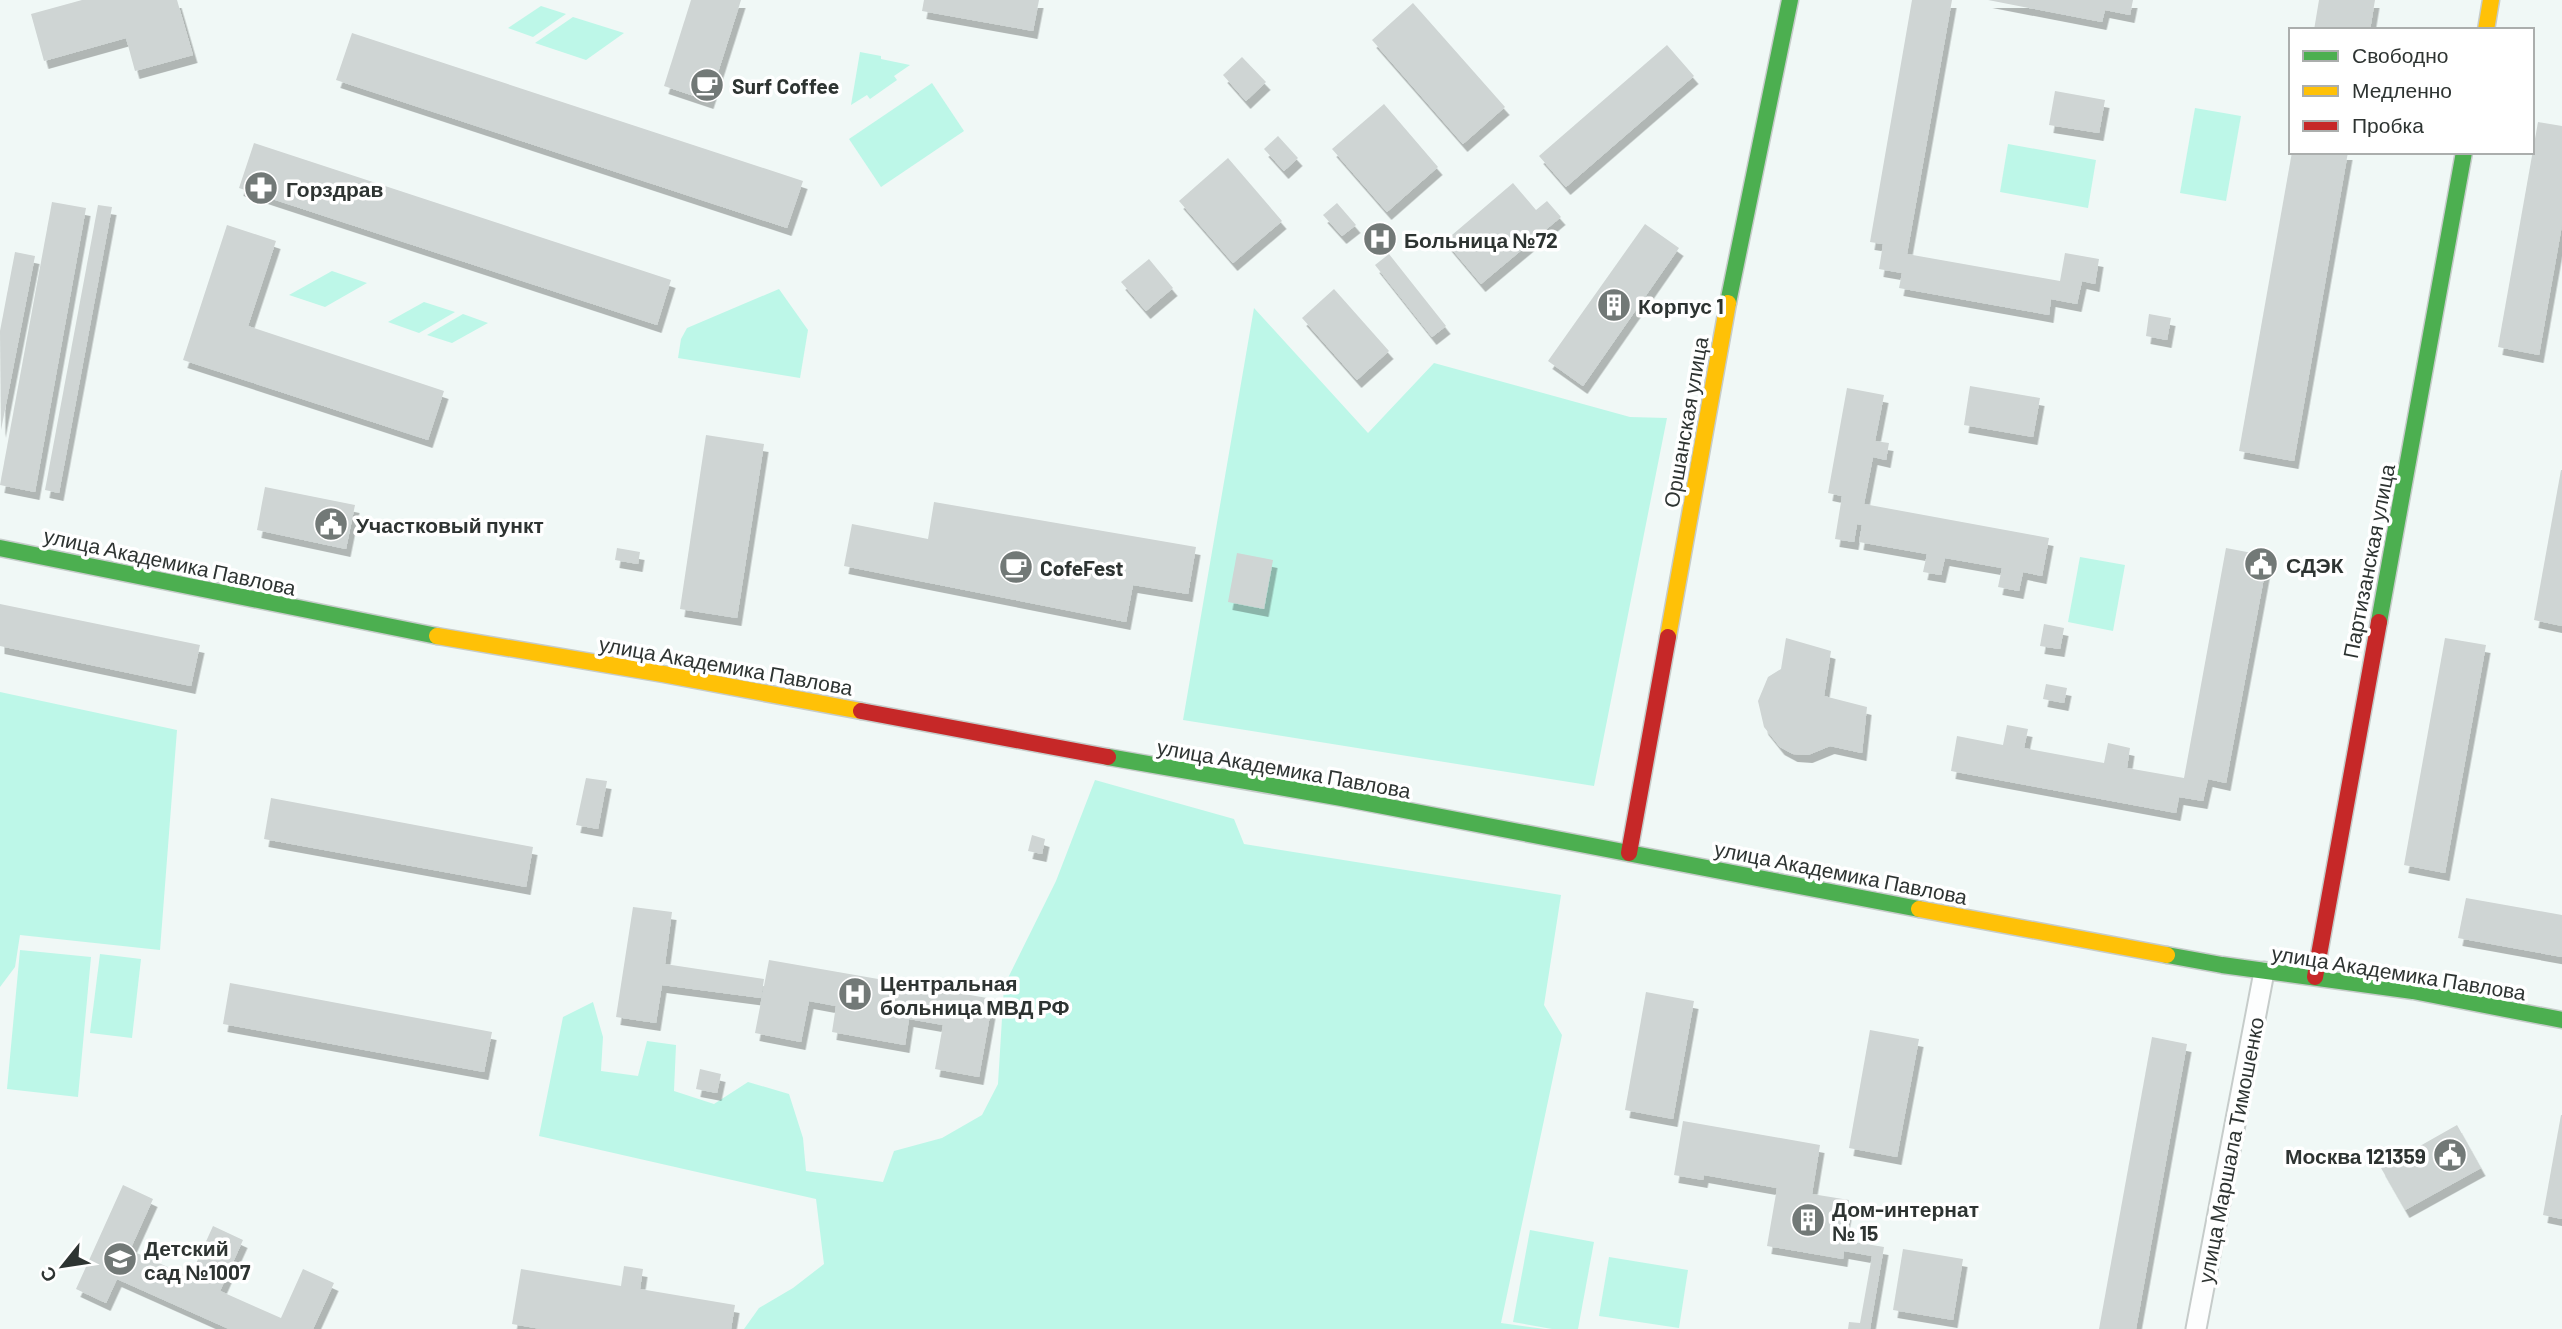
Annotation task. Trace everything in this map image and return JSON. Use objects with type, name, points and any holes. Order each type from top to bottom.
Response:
[{"type":"street","name":"Оршанская улица","points":[[1629,853],[1723,329],[1790,0]]},
{"type":"street","points":[[2486,28],[2491,0]]},
{"type":"street","name":"Партизанская улица","points":[[2315,978],[2464,154]]},
{"type":"street","name":"улица Академика Павлова","points":[[0,548],[397,629],[663,674],[2264,972],[2413,991],[2562,1020]]},
{"type":"street","name":"улица Маршала Тимошенко","points":[[2196,1329],[2264,972]]},
{"type":"green space","points":[[541,6],[566,14],[533,37],[508,28]]},
{"type":"green space","points":[[573,17],[624,33],[586,60],[535,43]]},
{"type":"green space","points":[[860,52],[910,65],[894,76],[897,80],[870,99],[867,95],[851,105]]},
{"type":"green space","points":[[932,83],[964,131],[881,187],[849,139]]},
{"type":"green space","points":[[2195,108],[2241,116],[2226,201],[2180,193]]},
{"type":"green space","points":[[2008,144],[2096,160],[2088,208],[2000,192]]},
{"type":"green space","points":[[332,271],[367,283],[325,307],[289,295]]},
{"type":"green space","points":[[779,289],[808,330],[800,378],[678,358],[681,339],[687,328]]},
{"type":"green space","points":[[424,302],[455,312],[419,333],[388,322]]},
{"type":"green space","points":[[1254,308],[1368,433],[1434,363],[1630,417],[1667,418],[1594,786],[1183,720]]},
{"type":"green space","points":[[463,314],[488,323],[452,343],[427,335]]},
{"type":"green space","points":[[2080,557],[2125,565],[2113,631],[2068,622]]},
{"type":"green space","points":[[0,692],[177,730],[160,950],[20,935],[15,967],[0,987]]},
{"type":"green space","points":[[1095,780],[1234,819],[1244,844],[1561,895],[1544,1005],[1562,1035],[1501,1323],[1545,1329],[744,1329],[759,1308],[793,1288],[824,1264],[816,1199],[539,1136],[563,1017],[593,1002],[603,1037],[601,1071],[638,1076],[647,1041],[676,1045],[674,1091],[714,1104],[748,1082],[789,1094],[803,1138],[806,1171],[883,1182],[894,1151],[942,1138],[982,1115],[998,1084],[1004,986],[1056,881]]},
{"type":"green space","points":[[20,950],[91,957],[78,1097],[7,1089]]},
{"type":"green space","points":[[100,954],[141,959],[132,1038],[90,1033]]},
{"type":"green space","points":[[1530,1230],[1594,1242],[1578,1329],[1552,1329],[1513,1322]]},
{"type":"green space","points":[[1609,1257],[1688,1270],[1679,1328],[1599,1316]]},
{"type":"building","points":[[82,0],[177,0],[193,55],[135,71],[126,38],[44,61],[31,14]]},
{"type":"building","points":[[691,0],[741,0],[709,101],[664,86]]},
{"type":"building","points":[[924,0],[1039,0],[1033,31],[922,11]]},
{"type":"building","points":[[1912,0],[1952,0],[1907,254],[2060,281],[2065,253],[2099,259],[2095,284],[2082,281],[2077,304],[2051,299],[2049,315],[1899,288],[1902,273],[1879,269],[1883,244],[1870,242]]},
{"type":"building","points":[[1988,0],[2133,0],[2130,15],[2105,10],[2102,22]]},
{"type":"building","points":[[2319,0],[2375,0],[2370,28],[2314,28]]},
{"type":"building","points":[[1413,3],[1505,107],[1463,144],[1372,40]]},
{"type":"building","points":[[352,33],[803,181],[787,228],[336,80]]},
{"type":"building","points":[[1667,45],[1694,76],[1566,187],[1539,156]]},
{"type":"building","points":[[1242,57],[1266,82],[1246,101],[1223,75]]},
{"type":"building","points":[[2055,91],[2105,100],[2099,133],[2049,125]]},
{"type":"building","points":[[1384,104],[1438,167],[1387,212],[1332,149]]},
{"type":"building","points":[[2538,122],[2562,126],[2562,225],[2539,355],[2498,347]]},
{"type":"building","points":[[1278,136],[1298,158],[1284,171],[1264,149]]},
{"type":"building","points":[[254,143],[671,280],[657,325],[239,188]]},
{"type":"building","points":[[2292,154],[2348,154],[2294,461],[2239,451]]},
{"type":"building","points":[[1228,158],[1282,221],[1233,263],[1179,201]]},
{"type":"building","points":[[1513,183],[1536,210],[1547,201],[1561,217],[1481,284],[1445,241]]},
{"type":"building","points":[[52,202],[86,208],[35,492],[0,485]]},
{"type":"building","points":[[1337,203],[1356,225],[1342,236],[1323,215]]},
{"type":"building","points":[[98,205],[112,207],[59,493],[45,490]]},
{"type":"building","name":"Корпус 1","points":[[1645,224],[1679,248],[1583,386],[1548,361]]},
{"type":"building","points":[[227,225],[276,241],[248,326],[444,391],[428,440],[183,360]]},
{"type":"building","points":[[15,252],[35,256],[1,430],[0,331]]},
{"type":"building","points":[[1389,254],[1446,326],[1432,337],[1375,265]]},
{"type":"building","points":[[1149,259],[1173,288],[1146,311],[1121,282]]},
{"type":"building","points":[[1334,289],[1389,351],[1357,380],[1302,318]]},
{"type":"building","points":[[2149,314],[2171,318],[2167,340],[2146,336]]},
{"type":"building","points":[[1970,386],[2040,398],[2033,437],[1964,425]]},
{"type":"building","points":[[1847,388],[1884,395],[1875,441],[1889,443],[1886,460],[1873,457],[1864,504],[2049,538],[2042,576],[2023,572],[2019,591],[1998,587],[2002,568],[1945,558],[1941,575],[1923,572],[1927,554],[1859,542],[1862,525],[1857,524],[1854,542],[1835,539],[1842,496],[1828,493]]},
{"type":"building","points":[[706,435],[764,444],[737,618],[680,609]]},
{"type":"building","points":[[2562,470],[2562,626],[2534,620]]},
{"type":"building","points":[[265,487],[355,505],[346,549],[257,530]]},
{"type":"building","points":[[934,502],[1196,547],[1188,594],[1133,585],[1126,622],[844,566],[852,524],[928,539]]},
{"type":"building","points":[[617,548],[640,552],[638,564],[615,560]]},
{"type":"building","points":[[2226,548],[2268,556],[2226,783],[2208,779],[2203,801],[2179,797],[2176,813],[1951,771],[1957,736],[2003,745],[2007,725],[2028,729],[2024,748],[2104,763],[2108,743],[2130,748],[2127,768],[2184,778]]},
{"type":"building","points":[[1237,553],[1273,560],[1264,609],[1228,602]]},
{"type":"building","points":[[0,604],[200,645],[191,686],[0,646]]},
{"type":"building","points":[[2044,624],[2064,628],[2060,649],[2040,646]]},
{"type":"building","points":[[1786,638],[1831,651],[1824,696],[1867,707],[1862,753],[1830,746],[1808,755],[1793,754],[1780,747],[1764,727],[1758,701],[1768,677],[1781,669]]},
{"type":"building","points":[[2445,638],[2486,645],[2445,873],[2404,865]]},
{"type":"building","points":[[2046,684],[2067,688],[2064,703],[2043,699]]},
{"type":"building","points":[[586,778],[607,781],[598,829],[576,825]]},
{"type":"building","points":[[271,798],[533,847],[526,887],[264,839]]},
{"type":"building","points":[[1032,835],[1045,839],[1042,854],[1028,851]]},
{"type":"building","points":[[2466,898],[2562,915],[2562,957],[2458,938]]},
{"type":"building","points":[[633,907],[672,912],[665,964],[764,979],[761,998],[662,985],[656,1023],[616,1017]]},
{"type":"building","points":[[769,960],[993,999],[979,1077],[935,1069],[943,1025],[909,1019],[905,1045],[832,1032],[836,1006],[809,1001],[801,1042],[755,1033]]},
{"type":"building","points":[[230,983],[492,1032],[484,1072],[223,1024]]},
{"type":"building","points":[[1646,992],[1694,1001],[1673,1119],[1625,1110]]},
{"type":"building","points":[[1870,1030],[1919,1039],[1897,1157],[1849,1148]]},
{"type":"building","points":[[2152,1037],[2187,1044],[2136,1329],[2099,1329]]},
{"type":"building","points":[[700,1069],[721,1074],[717,1093],[696,1089]]},
{"type":"building","points":[[2562,1115],[2562,1219],[2543,1215]]},
{"type":"building","name":"Дом-интернат № 15","points":[[1683,1121],[1820,1145],[1812,1194],[1849,1200],[1842,1240],[1884,1247],[1870,1329],[1848,1329],[1849,1322],[1860,1323],[1872,1256],[1844,1251],[1843,1259],[1767,1246],[1777,1188],[1704,1175],[1703,1180],[1674,1175]]},
{"type":"building","points":[[2457,1125],[2481,1168],[2405,1210],[2381,1168]]},
{"type":"building","name":"Детский сад №1007","points":[[123,1185],[153,1199],[130,1250],[190,1277],[213,1226],[243,1240],[220,1291],[281,1318],[303,1269],[334,1283],[313,1329],[229,1329],[117,1279],[106,1303],[76,1289]]},
{"type":"building","points":[[1903,1249],[1963,1259],[1953,1320],[1893,1310]]},
{"type":"building","points":[[624,1266],[643,1269],[640,1289],[735,1305],[731,1329],[541,1329],[512,1324],[521,1269],[621,1286]]},
{"type":"traffic: fast","points":[[1728,303],[1790,0]]},
{"type":"traffic: fast","points":[[2379,622],[2464,154]]},
{"type":"traffic: fast","points":[[0,548],[437,636]]},
{"type":"traffic: fast","points":[[1108,757],[1342,798],[1919,909]]},
{"type":"traffic: fast","points":[[2167,955],[2413,991],[2562,1020]]},
{"type":"traffic: slow","points":[[2486,28],[2491,0]]},
{"type":"traffic: slow","points":[[1668,637],[1728,303]]},
{"type":"traffic: slow","points":[[437,636],[861,711]]},
{"type":"traffic: slow","points":[[1919,909],[2167,955]]},
{"type":"traffic: jam","points":[[2315,977],[2379,622]]},
{"type":"traffic: jam","points":[[1629,853],[1668,637]]},
{"type":"traffic: jam","points":[[861,711],[1108,757]]},
{"type":"place","name":"Surf Coffee","points":[[707,85]]},
{"type":"place","name":"Горздрав","points":[[261,188]]},
{"type":"place","name":"Больница №72","points":[[1380,239]]},
{"type":"place","name":"Корпус 1","points":[[1614,305]]},
{"type":"place","name":"Участковый пункт","points":[[331,524]]},
{"type":"place","name":"СДЭК","points":[[2261,564]]},
{"type":"place","name":"CofeFest","points":[[1016,567]]},
{"type":"place","name":"Центральная больница МВД РФ","points":[[855,994]]},
{"type":"place","name":"Москва 121359","points":[[2450,1155]]},
{"type":"place","name":"Дом-интернат № 15","points":[[1808,1220]]},
{"type":"place","name":"Детский сад №1007","points":[[120,1259]]}]
